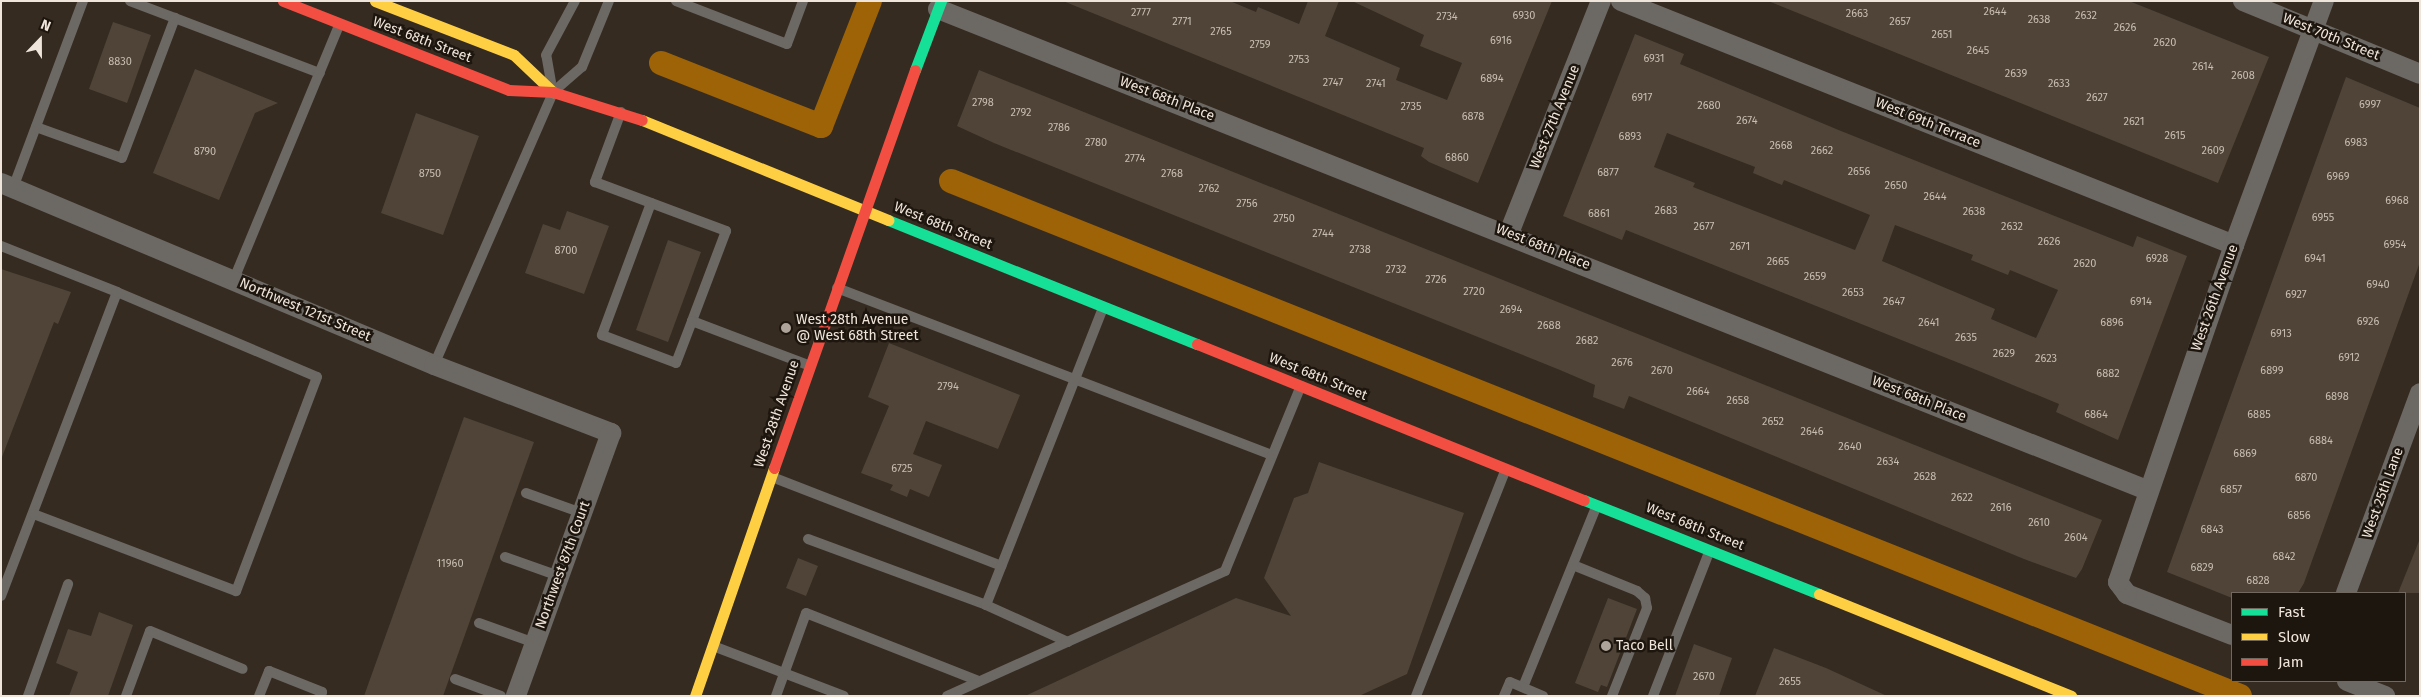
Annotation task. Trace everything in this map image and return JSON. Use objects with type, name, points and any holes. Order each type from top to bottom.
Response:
[{"type":"main road","name":"West 68th Street","points":[[283,1],[509,90],[553,92],[621,112],[1301,386],[1710,548],[2071,696]]},
{"type":"main road","name":"West 68th Street","points":[[375,1],[514,55],[553,92]]},
{"type":"main road","name":"West 28th Avenue","points":[[695,696],[863,209],[940,5]]},
{"type":"street","name":"West 27th Avenue","points":[[1509,233],[1601,1]]},
{"type":"street","name":"West 69th Terrace","points":[[1622,1],[2234,245]]},
{"type":"street","name":"West 70th Street","points":[[2243,1],[2420,74]]},
{"type":"street","name":"West 26th Avenue","points":[[2231,635],[2126,594],[2118,582],[2147,490],[2234,245],[2324,1]]},
{"type":"street","name":"West 68th Place","points":[[940,5],[2147,490]]},
{"type":"street","name":"Northwest 121st Street","points":[[7,185],[234,279],[434,365],[611,434]]},
{"type":"street","name":"West 25th Lane","points":[[2346,592],[2420,393]]},
{"type":"street","name":"Northwest 87th Court","points":[[516,696],[611,434]]},
{"type":"street","points":[[2350,682],[2385,696]]},
{"type":"lane","points":[[7,185],[36,127],[83,1]]},
{"type":"lane","points":[[130,1],[320,72]]},
{"type":"lane","points":[[553,92],[546,55],[575,1]]},
{"type":"lane","points":[[434,365],[553,92],[582,67],[609,1]]},
{"type":"lane","points":[[676,1],[787,44],[803,1]]},
{"type":"lane","points":[[36,127],[122,158],[175,18]]},
{"type":"lane","points":[[234,279],[339,24]]},
{"type":"lane","points":[[621,112],[595,182],[726,231],[676,363],[602,335],[651,203]]},
{"type":"lane","points":[[1,246],[116,292],[317,377],[236,591],[33,514]]},
{"type":"lane","points":[[836,288],[1272,455]]},
{"type":"lane","points":[[1,596],[116,292]]},
{"type":"lane","points":[[986,605],[1104,307]]},
{"type":"lane","points":[[692,321],[809,366]]},
{"type":"lane","points":[[947,696],[1225,571],[1301,386]]},
{"type":"lane","points":[[1416,696],[1507,467]]},
{"type":"lane","points":[[771,476],[1001,566]]},
{"type":"lane","points":[[526,493],[582,513]]},
{"type":"lane","points":[[1523,687],[1597,504]]},
{"type":"lane","points":[[808,540],[986,605],[1068,642]]},
{"type":"lane","points":[[1654,696],[1710,548]]},
{"type":"lane","points":[[505,557],[559,576]]},
{"type":"lane","points":[[1573,564],[1637,591],[1645,598],[1646,608],[1612,696]]},
{"type":"lane","points":[[28,696],[68,584]]},
{"type":"lane","points":[[776,696],[806,613],[980,682]]},
{"type":"lane","points":[[479,622],[535,643]]},
{"type":"lane","points":[[129,695],[150,631],[243,669]]},
{"type":"lane","points":[[713,646],[845,696]]},
{"type":"lane","points":[[259,696],[268,671],[322,692],[321,696]]},
{"type":"lane","points":[[455,679],[501,696]]},
{"type":"lane","points":[[1504,696],[1510,682],[1543,696]]},
{"type":"building","points":[[1063,1],[1230,1],[1256,12],[1258,7],[1299,24],[1308,1],[1339,1],[1325,36],[1400,68],[1396,80],[1447,100],[1462,63],[1420,46],[1424,35],[1352,1],[1552,1],[1478,183],[1429,162],[1421,156],[1424,148]]},
{"type":"building","points":[[1768,1],[2129,1],[2269,57],[2218,183]]},
{"type":"building","points":[[113,22],[151,35],[127,103],[89,89]]},
{"type":"building","points":[[1635,34],[1684,54],[1680,64],[1841,131],[2133,247],[2137,236],[2187,256],[2118,440],[2056,412],[2059,404],[1979,371],[1626,230],[1622,240],[1563,216]],"holes":[[[1667,133],[1755,167],[1753,173],[1782,185],[1784,180],[1870,215],[1855,250],[1693,187],[1695,183],[1654,167]],[[1895,225],[1973,255],[1971,260],[2008,275],[2010,270],[2058,290],[2036,338],[1991,319],[1995,309],[1882,261]]]},
{"type":"building","points":[[195,69],[278,103],[255,113],[219,200],[153,173]]},
{"type":"building","points":[[979,70],[2102,520],[2082,569],[2076,578],[2024,559],[1629,396],[1624,409],[1593,397],[1595,385],[1560,370],[994,143],[957,126]]},
{"type":"building","points":[[2346,77],[2420,108],[2420,262],[2304,583],[2299,592],[2231,592],[2231,598],[2167,572]]},
{"type":"building","points":[[416,113],[479,136],[443,235],[381,213]]},
{"type":"building","points":[[567,211],[609,226],[584,294],[525,273],[543,224],[560,230]]},
{"type":"building","points":[[668,240],[701,252],[668,342],[636,330]]},
{"type":"building","points":[[1,269],[71,292],[58,324],[54,322],[2,457]]},
{"type":"building","points":[[889,343],[1020,395],[998,449],[926,421],[913,454],[942,465],[929,497],[910,489],[907,497],[890,490],[893,485],[861,473],[889,406],[868,397]]},
{"type":"building","points":[[464,417],[534,442],[443,696],[364,696]]},
{"type":"building","points":[[1319,462],[1464,513],[1407,674],[1359,696],[1025,696],[1236,598],[1291,616],[1264,578],[1294,498],[1308,493]]},
{"type":"building","points":[[2419,541],[2420,593],[2398,592]]},
{"type":"building","points":[[798,558],[818,566],[806,596],[786,588]]},
{"type":"building","name":"Taco Bell","points":[[1608,598],[1637,609],[1607,687],[1601,685],[1598,692],[1575,683]]},
{"type":"building","points":[[99,612],[133,625],[108,696],[69,696],[78,672],[56,663],[68,629],[91,636]]},
{"type":"building","points":[[1694,644],[1732,658],[1719,696],[1675,696]]},
{"type":"building","points":[[1774,648],[1826,668],[1887,696],[1755,696]]},
{"type":"waterway","points":[[661,63],[821,126],[870,1]]},
{"type":"waterway","points":[[951,181],[2240,696]]},
{"type":"traffic: fast","points":[[915,70],[941,1]]},
{"type":"traffic: fast","points":[[888,220],[1197,344]]},
{"type":"traffic: fast","points":[[1584,500],[1819,594]]},
{"type":"traffic: slow","points":[[375,1],[514,55],[553,92]]},
{"type":"traffic: slow","points":[[642,120],[888,220]]},
{"type":"traffic: slow","points":[[695,696],[774,468]]},
{"type":"traffic: slow","points":[[1819,594],[2071,696]]},
{"type":"traffic: jam","points":[[283,1],[509,90],[553,92],[642,120]]},
{"type":"traffic: jam","points":[[774,468],[915,70]]},
{"type":"traffic: jam","points":[[1197,344],[1584,500]]},
{"type":"place","name":"West 28th Avenue @ West 68th Street","points":[[786,328]]},
{"type":"place","name":"Taco Bell","points":[[1606,646]]}]
